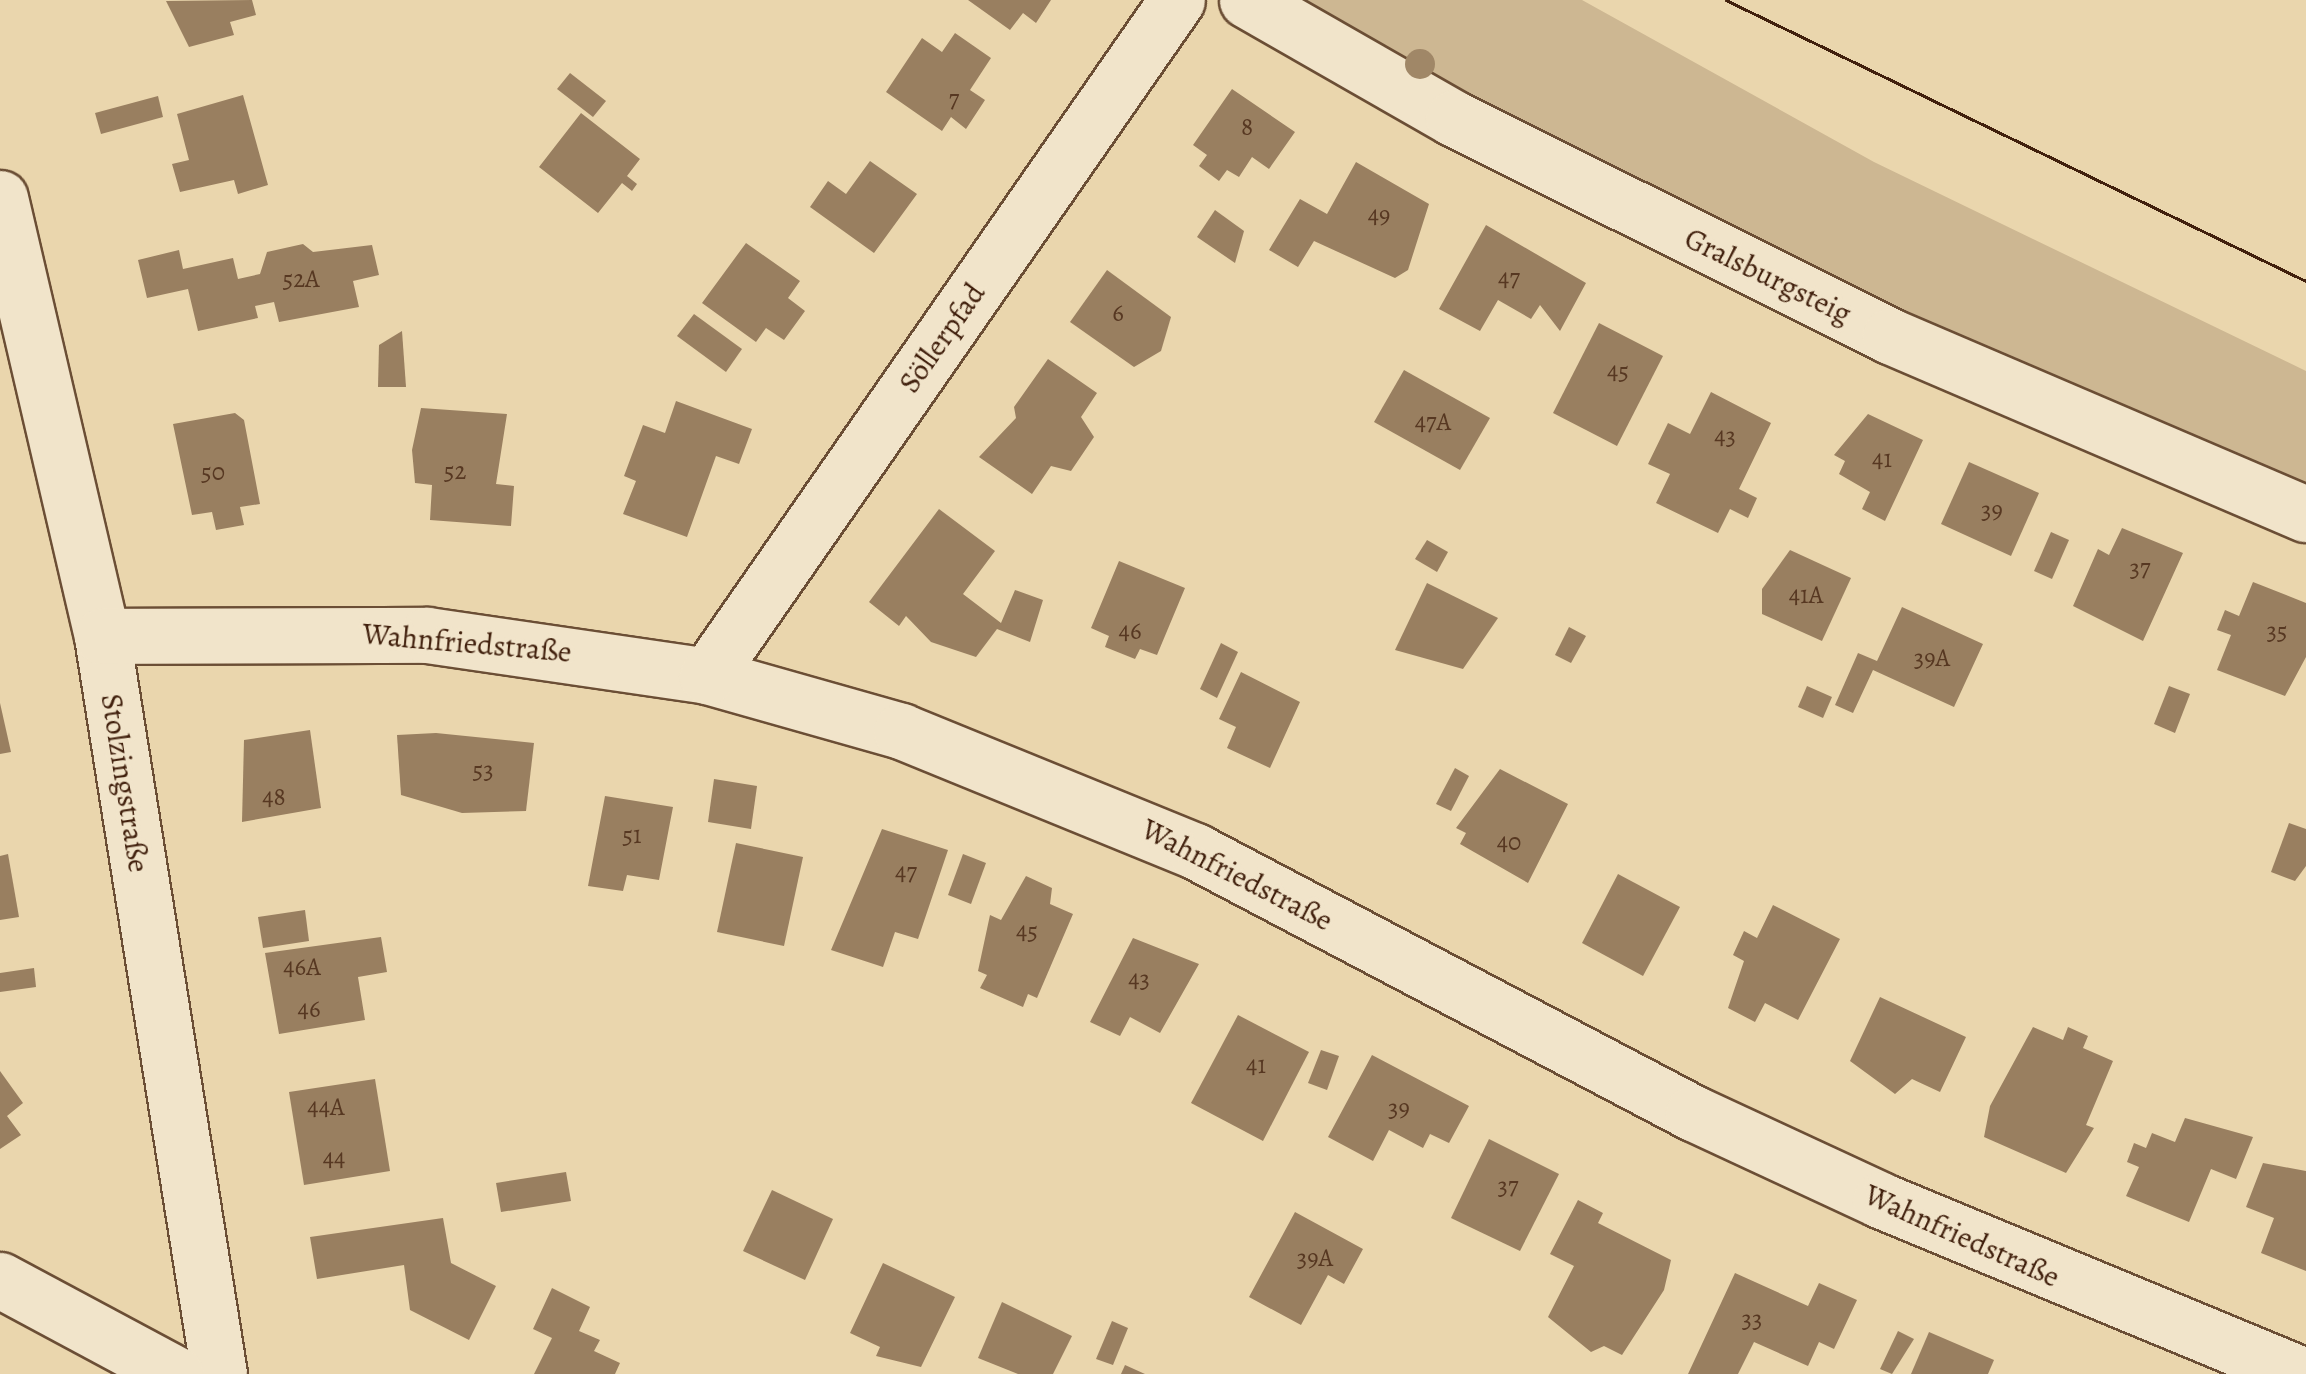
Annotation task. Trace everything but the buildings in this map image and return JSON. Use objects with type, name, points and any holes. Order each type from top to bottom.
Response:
[{"type":"street","name":"Söllerpfad","points":[[706,676],[1177,0]]},
{"type":"street","name":"Gralsburgsteig","points":[[1248,0],[1453,118],[1890,336],[2306,514]]},
{"type":"street","name":"Stolzingstraße","points":[[0,198],[102,636],[219,1374]]},
{"type":"street","name":"Wahnfriedstraße","points":[[102,636],[426,635],[706,676],[901,731],[1070,794],[1693,1112],[2065,1282],[2300,1374]]},
{"type":"street","points":[[0,1280],[175,1374]]},
{"type":"shaded area","points":[[1284,0],[1582,0],[1874,162],[2306,371],[2306,493],[1919,331]]},
{"type":"tram line","points":[[1726,0],[2306,281]]}]
